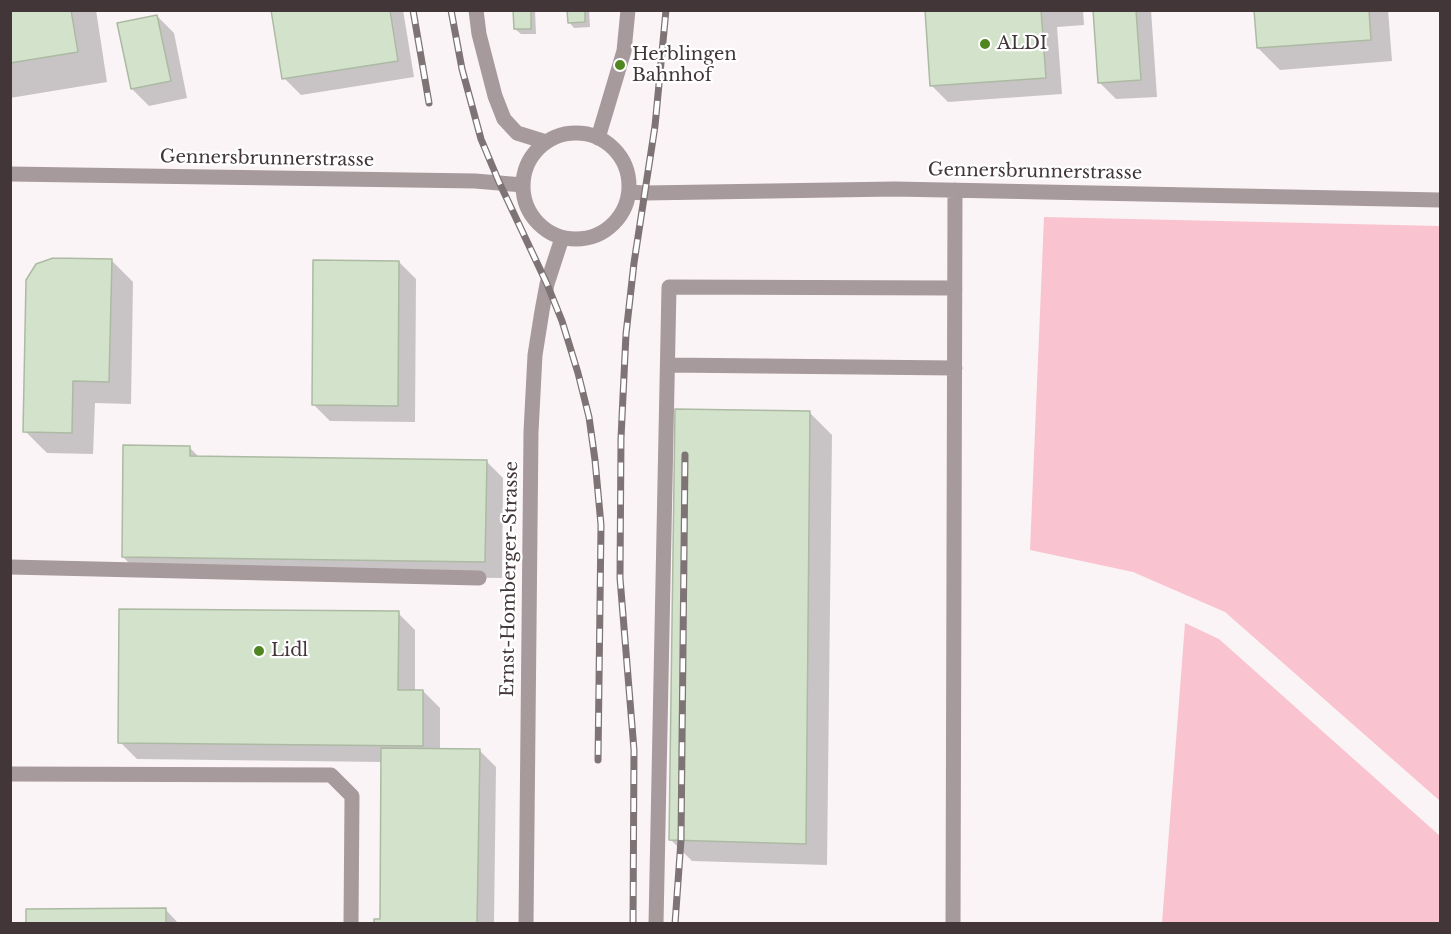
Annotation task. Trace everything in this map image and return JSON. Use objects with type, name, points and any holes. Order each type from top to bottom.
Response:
[{"type":"street","points":[[476,10],[479,34],[495,96],[504,119],[517,133],[546,142]]},
{"type":"street","points":[[598,138],[624,51],[628,10]]},
{"type":"street","points":[[580,133],[598,138],[612,147],[622,159],[628,175],[629,192],[621,213],[606,231],[577,240],[562,238],[546,230],[533,218],[525,202],[523,184],[526,168],[534,154],[546,142],[563,135],[580,133]]},
{"type":"street","name":"Gennersbrunnerstrasse","points":[[10,174],[475,181],[523,184]]},
{"type":"street","name":"Gennersbrunnerstrasse","points":[[629,192],[645,194],[895,189],[1440,200]]},
{"type":"street","points":[[953,924],[955,190]]},
{"type":"street","name":"Ernst-Homberger-Strasse","points":[[526,924],[531,432],[536,355],[547,284],[562,238]]},
{"type":"street","points":[[656,924],[669,287],[955,288]]},
{"type":"street","points":[[668,365],[955,368]]},
{"type":"street","points":[[10,567],[479,578]]},
{"type":"street","points":[[10,774],[331,775],[352,796],[351,924]]},
{"type":"shaded area","points":[[1044,217],[1440,226],[1440,801],[1225,612],[1133,572],[1030,550]]},
{"type":"shaded area","points":[[1185,623],[1219,639],[1440,836],[1440,923],[1162,923]]},
{"type":"building","points":[[10,10],[71,10],[78,52],[10,63]]},
{"type":"building","points":[[271,10],[390,10],[398,61],[282,79]]},
{"type":"building","points":[[513,10],[531,10],[531,29],[514,29]]},
{"type":"building","points":[[567,10],[585,10],[585,22],[568,23]]},
{"type":"building","name":"ALDI","points":[[925,10],[1041,10],[1046,78],[930,86]]},
{"type":"building","points":[[1093,10],[1136,10],[1141,80],[1098,83]]},
{"type":"building","points":[[1254,10],[1369,10],[1371,40],[1257,48]]},
{"type":"building","points":[[157,15],[171,81],[131,89],[117,23]]},
{"type":"building","points":[[53,258],[112,259],[109,382],[73,381],[72,433],[23,432],[26,280],[36,264]]},
{"type":"building","points":[[313,260],[399,261],[398,406],[312,405]]},
{"type":"building","points":[[675,409],[810,411],[806,844],[669,840]]},
{"type":"building","points":[[123,445],[190,446],[190,456],[487,460],[485,562],[122,557]]},
{"type":"building","name":"Lidl","points":[[119,609],[399,611],[398,690],[423,690],[423,746],[118,743]]},
{"type":"building","points":[[381,748],[480,749],[477,924],[374,924],[374,919],[380,919]]},
{"type":"building","points":[[166,908],[166,924],[26,924],[26,909]]},
{"type":"railway","points":[[413,10],[429,103]]},
{"type":"railway","points":[[451,10],[462,69],[481,139],[562,321],[589,417],[601,525],[598,760]]},
{"type":"railway","points":[[633,924],[634,750],[620,578],[621,438],[626,334],[634,263],[655,126],[666,10]]},
{"type":"railway","points":[[675,924],[681,840],[685,455]]},
{"type":"place","name":"ALDI","points":[[985,44]]},
{"type":"place","name":"Herblingen Bahnhof","points":[[620,65]]},
{"type":"place","name":"Lidl","points":[[259,651]]}]
